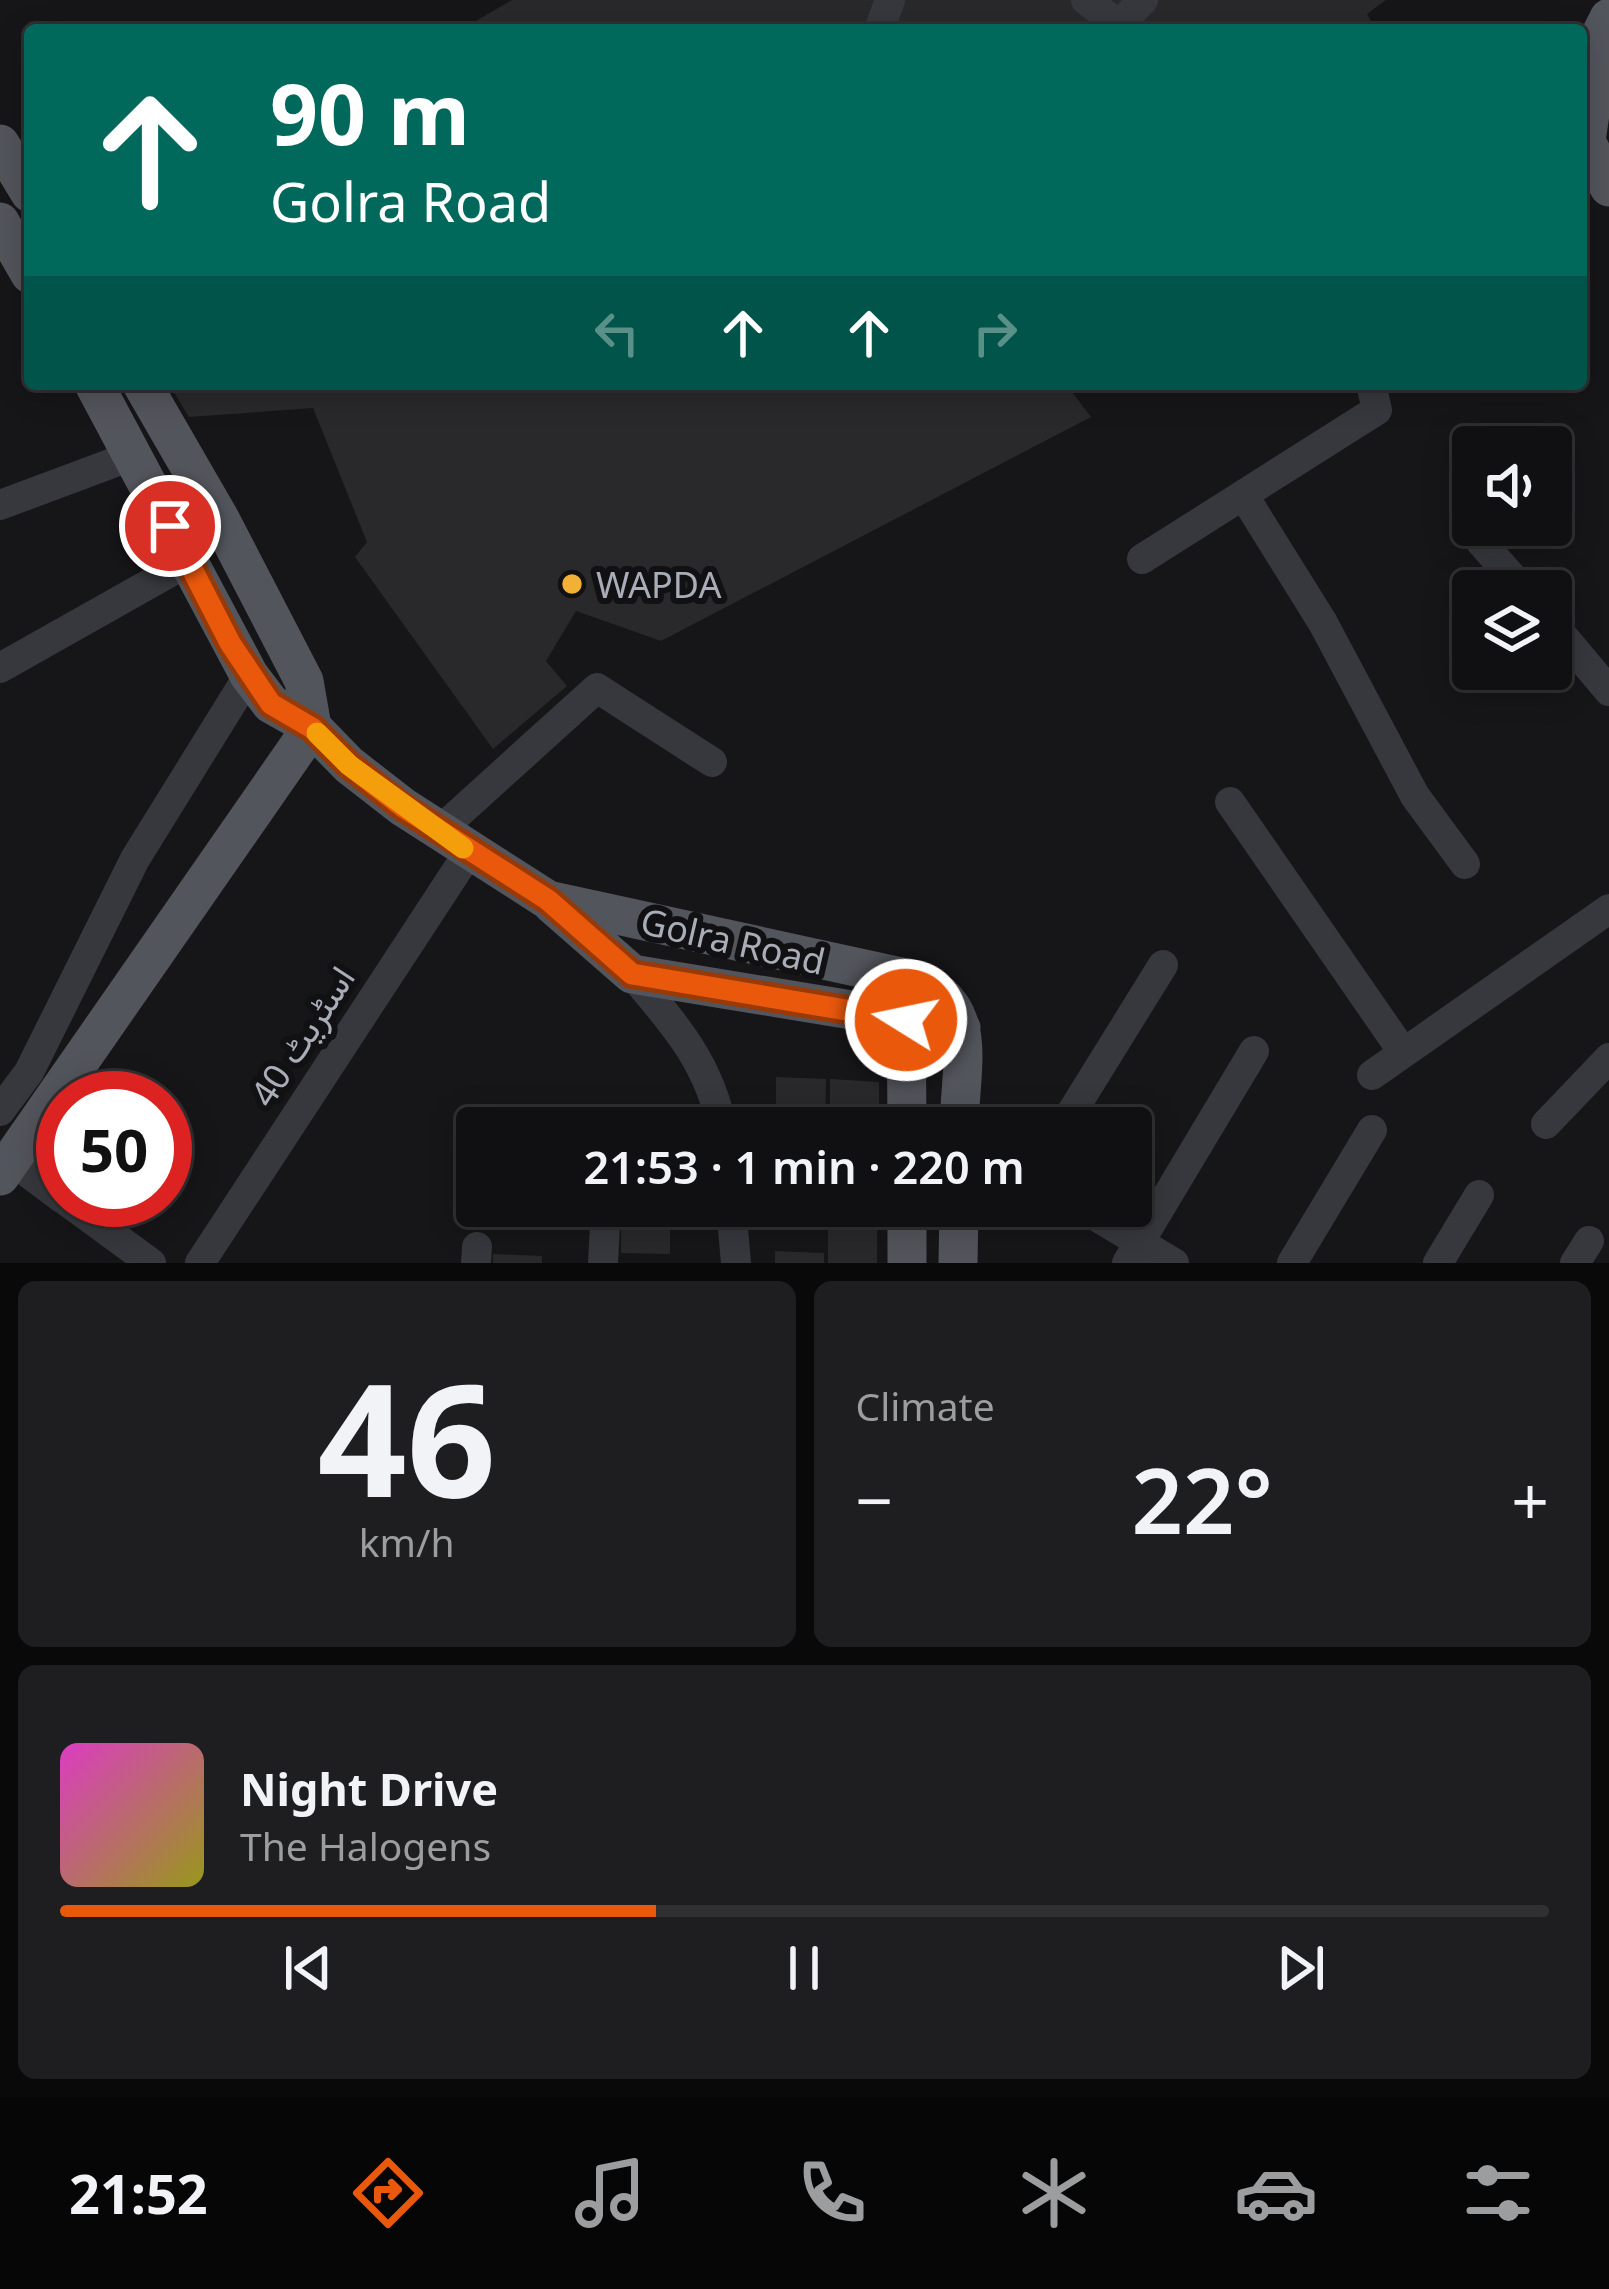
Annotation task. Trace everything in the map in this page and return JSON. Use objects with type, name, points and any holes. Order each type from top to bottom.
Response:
[{"type":"main road","points":[[1587,124],[1602,32],[1609,18]]},
{"type":"main road","points":[[0,144],[24,183]]},
{"type":"main road","points":[[1587,148],[1609,187]]},
{"type":"main road","points":[[0,222],[24,264]]},
{"type":"main road","name":"Golra Road","points":[[97,390],[249,675],[271,704],[312,728],[349,765],[454,842],[548,900],[927,983],[945,994],[962,1028]]},
{"type":"main road","points":[[5,1168],[312,728],[304,681],[220,518],[145,390]]},
{"type":"main road","points":[[548,900],[632,974],[962,1028],[960,1107]]},
{"type":"main road","points":[[906,978],[907,1107]]},
{"type":"main road","points":[[907,1227],[907,1263]]},
{"type":"main road","points":[[958,1227],[958,1263]]},
{"type":"street","points":[[1086,0],[1112,24]]},
{"type":"street","points":[[1120,24],[1143,0]]},
{"type":"street","points":[[1142,559],[1377,410],[1372,390]]},
{"type":"street","points":[[0,505],[134,454]]},
{"type":"street","points":[[1244,496],[1322,623],[1414,796],[1465,864]]},
{"type":"street","points":[[1485,546],[1506,570]]},
{"type":"street","points":[[0,668],[188,562]]},
{"type":"street","points":[[1572,647],[1609,691]]},
{"type":"street","points":[[0,1111],[29,1072],[135,859],[249,675]]},
{"type":"street","name":"اسٹریٹ 40","points":[[200,1263],[454,842],[597,688],[712,762]]},
{"type":"street","points":[[1230,802],[1403,1052]]},
{"type":"street","points":[[1372,1075],[1609,909]]},
{"type":"street","points":[[1075,1107],[1163,965]]},
{"type":"street","points":[[632,974],[695,1053],[710,1079],[717,1107]]},
{"type":"street","points":[[1133,1253],[1254,1051]]},
{"type":"street","points":[[1546,1124],[1609,1058]]},
{"type":"street","points":[[1292,1263],[1372,1130]]},
{"type":"street","points":[[5,1168],[36,1184]]},
{"type":"street","points":[[1438,1263],[1480,1195]]},
{"type":"street","points":[[102,1227],[151,1263]]},
{"type":"street","points":[[603,1263],[605,1227]]},
{"type":"street","points":[[733,1227],[736,1263]]},
{"type":"street","points":[[1103,1227],[1133,1253],[1174,1263]]},
{"type":"building","points":[[512,0],[1386,0],[1367,14],[1373,24],[470,24]]},
{"type":"building","name":"WAPDA","points":[[173,390],[1071,390],[1091,417],[661,641],[576,611],[546,661],[567,686],[493,749],[355,557],[367,542],[313,408],[189,417]]},
{"type":"building","points":[[776,1077],[826,1079],[825,1107],[776,1107]]},
{"type":"building","points":[[830,1079],[879,1082],[879,1107],[830,1107]]},
{"type":"building","points":[[621,1227],[670,1227],[670,1254],[621,1253]]},
{"type":"building","points":[[828,1227],[877,1227],[877,1263],[828,1263]]},
{"type":"building","points":[[775,1251],[824,1253],[824,1263],[775,1263]]},
{"type":"building","points":[[493,1254],[542,1256],[542,1263],[493,1263]]},
{"type":"slow traffic","points":[[317,733],[349,765],[463,848]]},
{"type":"place","name":"WAPDA","points":[[572,584]]},
{"type":"route","points":[[170,526],[230,643],[271,704],[312,728],[349,765],[438,832],[548,900],[632,974],[906,1020]]}]
